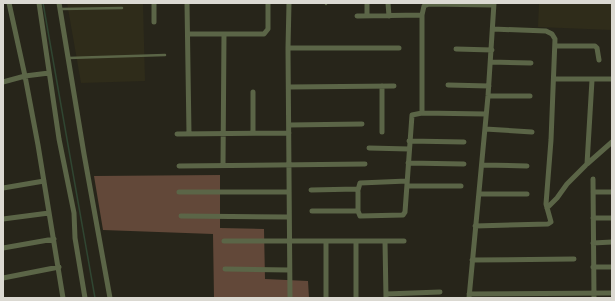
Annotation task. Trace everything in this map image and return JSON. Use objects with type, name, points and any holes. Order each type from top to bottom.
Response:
[{"type":"street","points":[[9,3],[25,76],[59,267],[63,298]]},
{"type":"street","points":[[39,3],[59,139],[74,213],[75,238],[85,298]]},
{"type":"street","points":[[59,3],[110,298]]},
{"type":"street","points":[[154,3],[154,22]]},
{"type":"street","points":[[187,3],[189,134]]},
{"type":"street","points":[[188,34],[266,33],[268,29],[268,3]]},
{"type":"street","points":[[289,3],[288,241],[290,298]]},
{"type":"street","points":[[367,3],[367,16]]},
{"type":"street","points":[[388,3],[389,16]]},
{"type":"street","points":[[422,113],[422,15],[424,6],[429,4],[494,4],[489,86],[469,296],[594,296],[612,293]]},
{"type":"street","points":[[357,16],[422,15]]},
{"type":"street","points":[[475,226],[548,224],[551,220],[547,208],[554,79],[554,36],[546,31],[493,29]]},
{"type":"street","points":[[224,34],[224,165]]},
{"type":"street","points":[[555,46],[595,46],[597,48],[599,60]]},
{"type":"street","points":[[288,48],[399,48]]},
{"type":"street","points":[[456,49],[492,50]]},
{"type":"street","points":[[491,62],[531,63]]},
{"type":"street","points":[[3,82],[25,76],[49,73]]},
{"type":"street","points":[[554,79],[612,79]]},
{"type":"street","points":[[587,164],[592,80]]},
{"type":"street","points":[[448,85],[489,86]]},
{"type":"street","points":[[382,86],[382,132]]},
{"type":"street","points":[[289,87],[394,86]]},
{"type":"street","points":[[253,92],[253,133]]},
{"type":"street","points":[[488,96],[530,96]]},
{"type":"street","points":[[461,186],[407,183],[360,183],[358,190],[359,215],[403,215],[406,212],[407,183],[409,149],[409,141],[411,117],[413,114],[486,114]]},
{"type":"street","points":[[289,125],[362,124]]},
{"type":"street","points":[[485,129],[532,132]]},
{"type":"street","points":[[177,134],[289,133]]},
{"type":"street","points":[[409,141],[464,142]]},
{"type":"street","points":[[547,208],[557,198],[567,184],[612,142]]},
{"type":"street","points":[[369,148],[409,149]]},
{"type":"street","points":[[408,163],[464,164]]},
{"type":"street","points":[[179,166],[365,164]]},
{"type":"street","points":[[482,165],[527,166]]},
{"type":"street","points":[[593,179],[594,296]]},
{"type":"street","points":[[3,188],[44,181]]},
{"type":"street","points":[[311,190],[358,190]]},
{"type":"street","points":[[179,192],[289,192]]},
{"type":"street","points":[[593,192],[612,192]]},
{"type":"street","points":[[479,194],[527,194]]},
{"type":"street","points":[[312,211],[358,211]]},
{"type":"street","points":[[3,219],[49,213]]},
{"type":"street","points":[[181,216],[288,217]]},
{"type":"street","points":[[593,218],[612,218]]},
{"type":"street","points":[[3,248],[54,239]]},
{"type":"street","points":[[326,241],[326,298]]},
{"type":"street","points":[[356,241],[356,298]]},
{"type":"street","points":[[385,241],[386,296],[416,295],[440,292]]},
{"type":"street","points":[[224,242],[404,241]]},
{"type":"street","points":[[593,243],[612,242]]},
{"type":"street","points":[[472,260],[574,259]]},
{"type":"street","points":[[3,278],[59,267]]},
{"type":"street","points":[[593,267],[612,267]]},
{"type":"street","points":[[225,270],[289,270]]},
{"type":"lane","points":[[60,9],[122,8]]},
{"type":"lane","points":[[68,58],[165,55]]},
{"type":"shaded area","points":[[67,3],[143,3],[145,81],[81,83]]},
{"type":"shaded area","points":[[539,3],[612,3],[612,30],[538,27]]},
{"type":"shaded area","points":[[220,175],[220,228],[264,229],[265,279],[308,281],[309,298],[214,298],[213,234],[103,230],[94,176]]},
{"type":"waterway","points":[[43,3],[95,298]]}]
